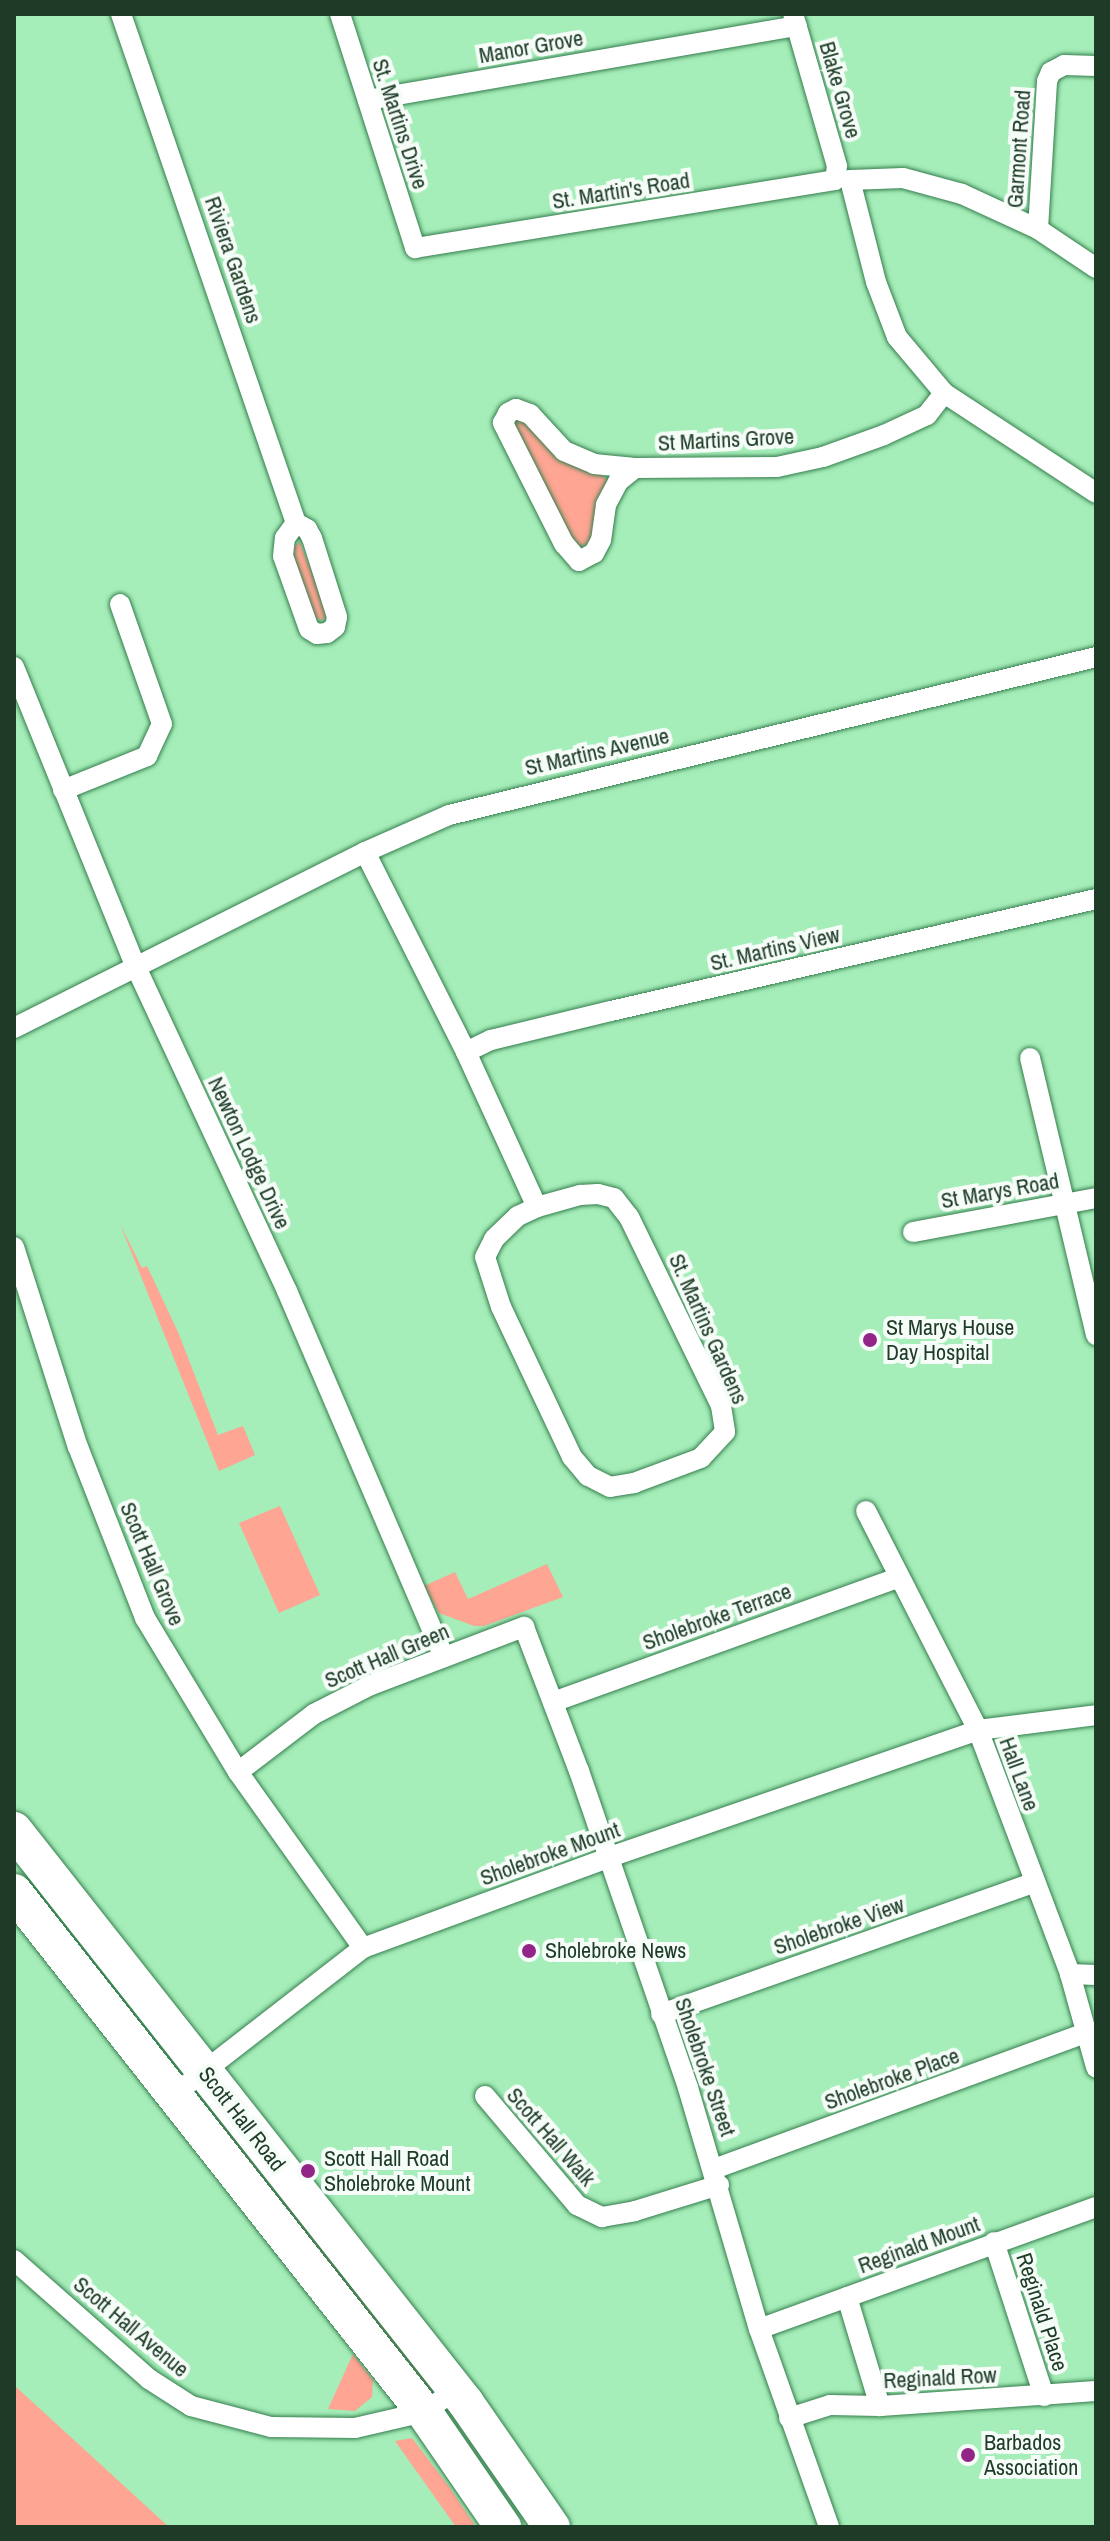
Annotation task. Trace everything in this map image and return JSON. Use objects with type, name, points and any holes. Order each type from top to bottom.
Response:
[{"type":"highway","name":"Scott Hall Road","points":[[14,1830],[456,2390],[552,2527]]},
{"type":"highway","name":"Scott Hall Road","points":[[14,1892],[176,2093],[424,2412],[503,2527]]},
{"type":"street","name":"Riviera Gardens","points":[[121,14],[296,523],[310,534],[336,612],[337,622],[327,633],[317,634],[309,629],[283,556],[285,538],[296,523]]},
{"type":"street","name":"St. Martins Drive","points":[[340,14],[415,248]]},
{"type":"street","name":"Manor Grove","points":[[368,100],[795,20]]},
{"type":"street","name":"Blake Grove","points":[[795,20],[842,180],[897,337],[944,393],[1096,493]]},
{"type":"street","name":"Garmont Road","points":[[1038,229],[1047,81],[1051,72],[1064,65],[1096,66]]},
{"type":"street","name":"St. Martin's Road","points":[[415,248],[842,180],[903,178],[962,194],[1038,229],[1096,268]]},
{"type":"street","name":"St Martins Grove","points":[[635,468],[618,482],[606,505],[601,540],[594,553],[579,561],[564,544],[503,423],[508,413],[516,409],[530,414],[564,451],[594,464],[635,468],[777,467],[823,457],[927,415],[944,393]]},
{"type":"street","points":[[63,790],[147,756],[162,724],[120,604]]},
{"type":"street","name":"St Martins Avenue","points":[[14,1028],[365,852],[449,815],[515,796],[1096,657]]},
{"type":"street","name":"Newton Lodge Drive","points":[[14,667],[136,967],[287,1291],[444,1657]]},
{"type":"street","points":[[365,852],[466,1052],[537,1207]]},
{"type":"street","name":"St. Martins View","points":[[466,1052],[491,1040],[1096,899]]},
{"type":"street","points":[[1030,1058],[1096,1335]]},
{"type":"street","name":"St. Martins Gardens","points":[[598,1194],[614,1198],[629,1217],[721,1406],[725,1432],[701,1458],[634,1483],[610,1487],[588,1476],[572,1457],[501,1307],[485,1257],[494,1239],[518,1216],[537,1207],[580,1195],[598,1194]]},
{"type":"street","name":"St Marys Road","points":[[913,1232],[1096,1198]]},
{"type":"street","name":"Scott Hall Grove","points":[[14,1247],[78,1447],[145,1618],[238,1772],[363,1948]]},
{"type":"street","name":"Hall Lane","points":[[866,1511],[897,1578],[978,1730],[1033,1883],[1070,1974],[1096,2067]]},
{"type":"street","name":"Sholebroke Terrace","points":[[553,1702],[897,1578]]},
{"type":"street","name":"Scott Hall Green","points":[[238,1772],[314,1714],[371,1685],[524,1627]]},
{"type":"street","name":"Sholebroke Street","points":[[524,1627],[661,2014],[716,2177],[759,2329],[829,2527]]},
{"type":"street","name":"Sholebroke Mount","points":[[176,2093],[363,1948],[607,1858],[978,1730],[1096,1715]]},
{"type":"street","name":"Sholebroke View","points":[[661,2014],[1033,1883]]},
{"type":"street","points":[[1070,1974],[1096,1975]]},
{"type":"street","name":"Sholebroke Place","points":[[716,2177],[1086,2033]]},
{"type":"street","name":"Scott Hall Walk","points":[[485,2096],[577,2205],[602,2217],[635,2211],[716,2177]]},
{"type":"street","name":"Reginald Mount","points":[[759,2329],[1096,2207]]},
{"type":"street","name":"Reginald Place","points":[[994,2242],[1044,2396]]},
{"type":"street","name":"Scott Hall Avenue","points":[[14,2260],[149,2379],[191,2406],[271,2427],[355,2428],[424,2412],[456,2390]]},
{"type":"street","points":[[847,2297],[880,2406]]},
{"type":"street","name":"Reginald Row","points":[[789,2418],[830,2405],[880,2406],[1096,2391]]},
{"type":"shaded area","points":[[523,419],[607,479],[593,538],[575,549],[512,421]]},
{"type":"shaded area","points":[[300,542],[328,614],[322,620],[314,618],[293,558],[293,547]]},
{"type":"shaded area","points":[[120,1224],[142,1268],[147,1266],[178,1332],[218,1435],[243,1426],[255,1455],[219,1471]]},
{"type":"shaded area","points":[[280,1506],[320,1595],[279,1613],[239,1523]]},
{"type":"shaded area","points":[[547,1564],[563,1597],[484,1626],[474,1626],[439,1613],[424,1586],[455,1572],[468,1599]]},
{"type":"shaded area","points":[[220,2115],[435,2389],[433,2392],[429,2394],[211,2121]]},
{"type":"shaded area","points":[[353,2354],[373,2380],[372,2397],[355,2411],[328,2409]]},
{"type":"shaded area","points":[[14,2385],[169,2527],[14,2527]]},
{"type":"shaded area","points":[[412,2438],[476,2527],[456,2527],[395,2441]]},
{"type":"place","name":"St Marys House Day Hospital","points":[[870,1340]]},
{"type":"place","name":"Sholebroke News","points":[[529,1951]]},
{"type":"place","name":"Scott Hall Road Sholebroke Mount","points":[[308,2171]]},
{"type":"place","name":"Barbados Association","points":[[968,2455]]}]
